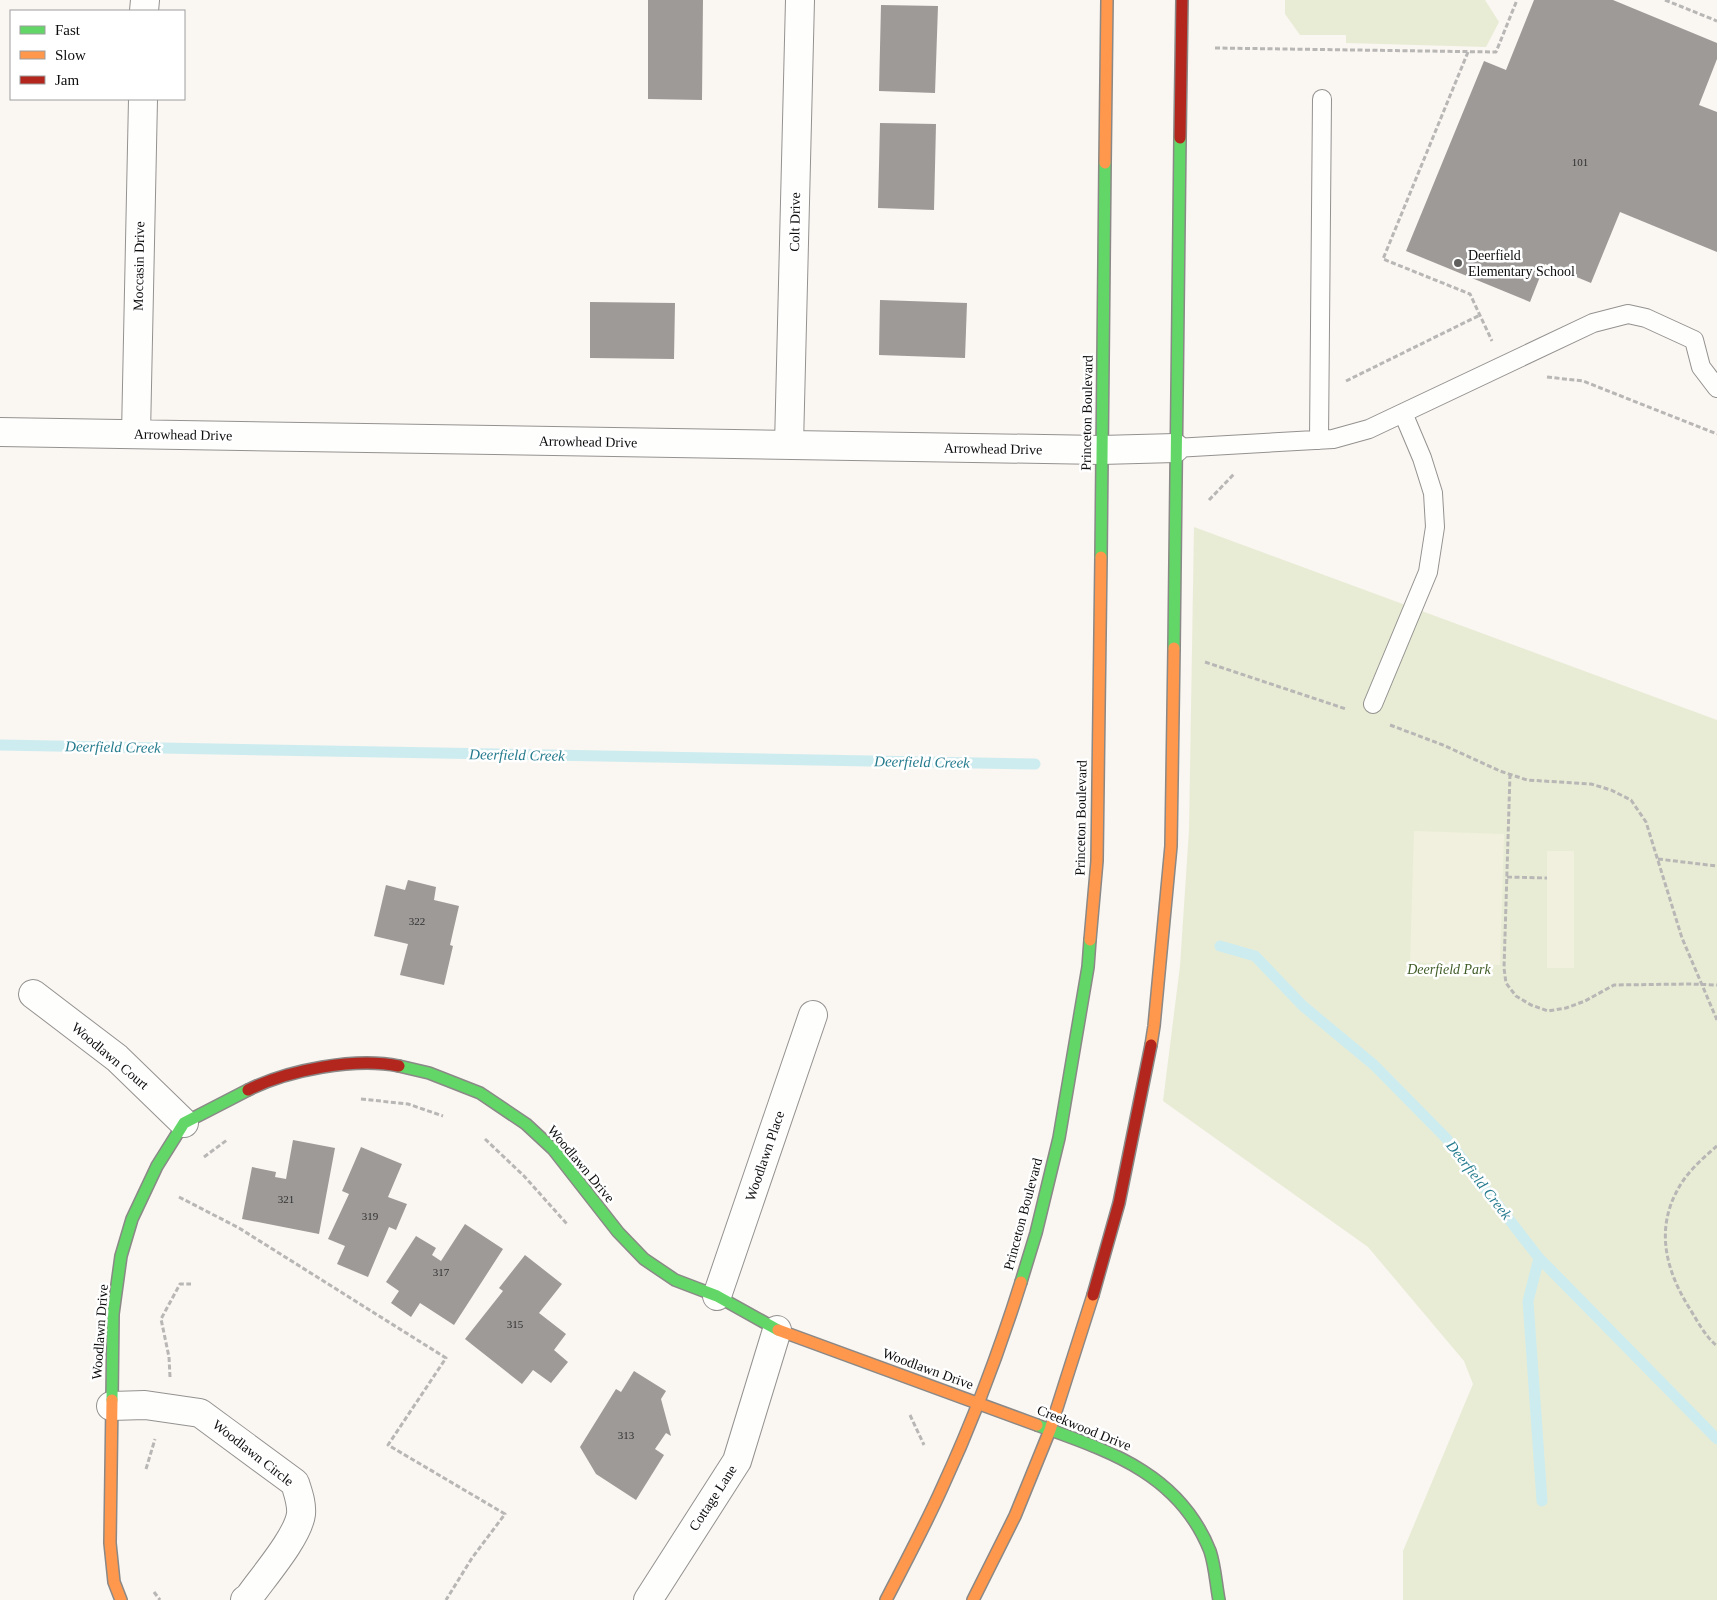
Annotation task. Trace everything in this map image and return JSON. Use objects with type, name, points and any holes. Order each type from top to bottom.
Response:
[{"type":"street","name":"Colt Drive","points":[[789,445],[800,0]]},
{"type":"street","name":"Princeton Boulevard","points":[[886,1600],[942,1489],[1001,1344],[1036,1233],[1059,1138],[1088,967],[1097,861],[1107,0]]},
{"type":"street","points":[[973,1600],[1015,1516],[1050,1430],[1088,1318],[1119,1203],[1154,1026],[1171,846],[1182,0]]},
{"type":"street","name":"Moccasin Drive","points":[[136,434],[143,100]]},
{"type":"street","name":"Arrowhead Drive","points":[[0,432],[1101,450],[1175,448]]},
{"type":"street","name":"Woodlawn Court","points":[[33,994],[117,1058],[184,1123]]},
{"type":"street","name":"Woodlawn Place","points":[[717,1296],[814,1015]]},
{"type":"street","name":"Woodlawn Drive","points":[[121,1600],[114,1582],[110,1543],[113,1314],[122,1256],[132,1219],[157,1166],[184,1123],[259,1085],[314,1068],[371,1063],[392,1065],[429,1073],[480,1093],[526,1124],[553,1149],[618,1232],[644,1259],[675,1280],[717,1296],[777,1330],[978,1404]]},
{"type":"street","name":"Cottage Lane","points":[[648,1600],[737,1461],[777,1330]]},
{"type":"street","name":"Creekwood Drive","points":[[978,1404],[1091,1445],[1135,1465],[1161,1484],[1189,1512],[1210,1552],[1219,1600]]},
{"type":"street","name":"Woodlawn Circle","points":[[111,1406],[162,1407],[200,1413],[295,1483],[300,1500],[301,1515],[293,1536],[245,1600]]},
{"type":"lane","points":[[1319,440],[1322,99]]},
{"type":"lane","points":[[1175,448],[1333,439],[1369,429],[1593,323],[1628,314],[1646,318],[1694,340],[1701,366],[1717,388]]},
{"type":"lane","points":[[1373,704],[1428,572],[1435,526],[1432,492],[1422,458],[1403,413]]},
{"type":"path","points":[[1215,48],[1496,52],[1517,0]]},
{"type":"path","points":[[1665,0],[1717,22]]},
{"type":"path","points":[[1468,52],[1383,259],[1470,294],[1503,366]]},
{"type":"path","points":[[1319,381],[1346,381],[1480,315]]},
{"type":"path","points":[[1542,378],[1583,380],[1717,434]]},
{"type":"path","points":[[1208,500],[1239,468]]},
{"type":"path","points":[[1205,662],[1347,709]]},
{"type":"path","points":[[1382,722],[1527,780],[1591,784],[1611,790],[1631,800],[1646,822],[1682,938],[1717,1020]]},
{"type":"path","points":[[1510,774],[1504,968],[1506,983],[1516,996],[1530,1005],[1548,1011],[1566,1008],[1585,1001],[1614,985],[1717,985]]},
{"type":"path","points":[[1658,859],[1717,866]]},
{"type":"path","points":[[1507,877],[1547,878]]},
{"type":"path","points":[[354,1098],[408,1104],[445,1117]]},
{"type":"path","points":[[479,1133],[524,1176],[573,1230]]},
{"type":"path","points":[[202,1158],[232,1138]]},
{"type":"path","points":[[1717,1146],[1698,1163],[1678,1188],[1666,1218],[1665,1243],[1670,1271],[1683,1298],[1709,1340],[1717,1346]]},
{"type":"path","points":[[173,1194],[239,1228],[446,1358],[388,1445],[505,1514],[472,1558],[446,1600]]},
{"type":"path","points":[[144,1473],[156,1436],[169,1357],[161,1318],[180,1284],[191,1284]]},
{"type":"path","points":[[908,1410],[924,1446]]},
{"type":"path","points":[[149,1584],[160,1600]]},
{"type":"green space","points":[[1285,0],[1485,0],[1499,22],[1486,47],[1346,43],[1346,35],[1300,35],[1285,14]]},
{"type":"green space","name":"Deerfield Park","points":[[1194,527],[1717,720],[1717,1600],[1403,1600],[1403,1551],[1473,1384],[1464,1361],[1368,1247],[1163,1101],[1180,966],[1189,830]]},
{"type":"green space","points":[[1414,831],[1504,834],[1500,965],[1410,962]]},
{"type":"green space","points":[[1547,851],[1574,851],[1574,968],[1547,968]]},
{"type":"building","points":[[648,0],[703,0],[702,100],[648,99]]},
{"type":"building","points":[[1534,0],[1613,0],[1717,43],[1717,59],[1699,105],[1717,112],[1717,252],[1620,212],[1591,283],[1545,264],[1530,302],[1406,251],[1484,61],[1506,70]]},
{"type":"building","points":[[881,5],[938,6],[935,93],[879,91]]},
{"type":"building","points":[[880,123],[936,124],[934,210],[878,208]]},
{"type":"building","points":[[880,300],[967,303],[965,358],[879,355]]},
{"type":"building","points":[[590,302],[675,303],[674,359],[590,358]]},
{"type":"building","points":[[408,880],[436,887],[434,900],[459,906],[450,945],[453,946],[444,985],[400,975],[408,944],[374,936],[386,885],[405,890]]},
{"type":"building","points":[[293,1140],[335,1148],[319,1234],[242,1219],[252,1167],[276,1172],[275,1177],[286,1179]]},
{"type":"building","points":[[361,1147],[402,1164],[388,1197],[407,1204],[396,1230],[389,1227],[368,1277],[337,1264],[345,1246],[328,1239],[349,1194],[342,1191]]},
{"type":"building","points":[[465,1224],[503,1249],[454,1325],[420,1303],[411,1317],[391,1303],[399,1291],[386,1282],[416,1236],[436,1248],[432,1255],[441,1261]]},
{"type":"building","points":[[525,1255],[562,1284],[539,1313],[566,1334],[554,1350],[568,1362],[551,1383],[533,1370],[522,1384],[465,1339],[503,1291],[499,1288]]},
{"type":"building","points":[[634,1371],[666,1391],[661,1399],[671,1436],[666,1433],[655,1449],[664,1455],[636,1500],[596,1474],[580,1447],[616,1389],[621,1392]]},
{"type":"waterway","name":"Deerfield Creek","points":[[0,745],[1035,764]]},
{"type":"waterway","name":"Deerfield Creek","points":[[1220,946],[1255,956],[1303,1006],[1374,1065],[1446,1138],[1539,1258],[1717,1439]]},
{"type":"waterway","points":[[1539,1258],[1528,1301],[1542,1501]]},
{"type":"traffic: fast","points":[[1174,648],[1180,138]]},
{"type":"traffic: fast","points":[[1101,557],[1105,163]]},
{"type":"traffic: fast","points":[[1021,1282],[1036,1233],[1059,1138],[1088,967],[1090,940]]},
{"type":"traffic: fast","points":[[399,1066],[429,1073],[480,1093],[526,1124],[553,1149],[618,1232],[644,1259],[675,1280],[717,1296],[778,1330]]},
{"type":"traffic: fast","points":[[112,1400],[113,1314],[121,1256],[132,1219],[157,1166],[184,1123],[248,1090]]},
{"type":"traffic: fast","points":[[1037,1425],[1090,1445],[1139,1468],[1161,1484],[1180,1502],[1197,1524],[1210,1551],[1219,1600]]},
{"type":"traffic: slow","points":[[1105,163],[1107,0]]},
{"type":"traffic: slow","points":[[1090,940],[1097,861],[1101,557]]},
{"type":"traffic: slow","points":[[1151,1045],[1171,846],[1174,648]]},
{"type":"traffic: slow","points":[[886,1600],[929,1516],[975,1412],[995,1360],[1021,1282]]},
{"type":"traffic: slow","points":[[973,1600],[1015,1516],[1050,1430],[1093,1295]]},
{"type":"traffic: slow","points":[[778,1330],[1037,1425]]},
{"type":"traffic: slow","points":[[112,1400],[110,1543],[114,1582],[121,1600]]},
{"type":"traffic: jam","points":[[1180,138],[1182,0]]},
{"type":"traffic: jam","points":[[1093,1295],[1119,1203],[1151,1045]]},
{"type":"traffic: jam","points":[[248,1090],[282,1077],[322,1067],[362,1063],[399,1066]]},
{"type":"place","name":"Deerfield Elementary School","points":[[1458,263]]}]
